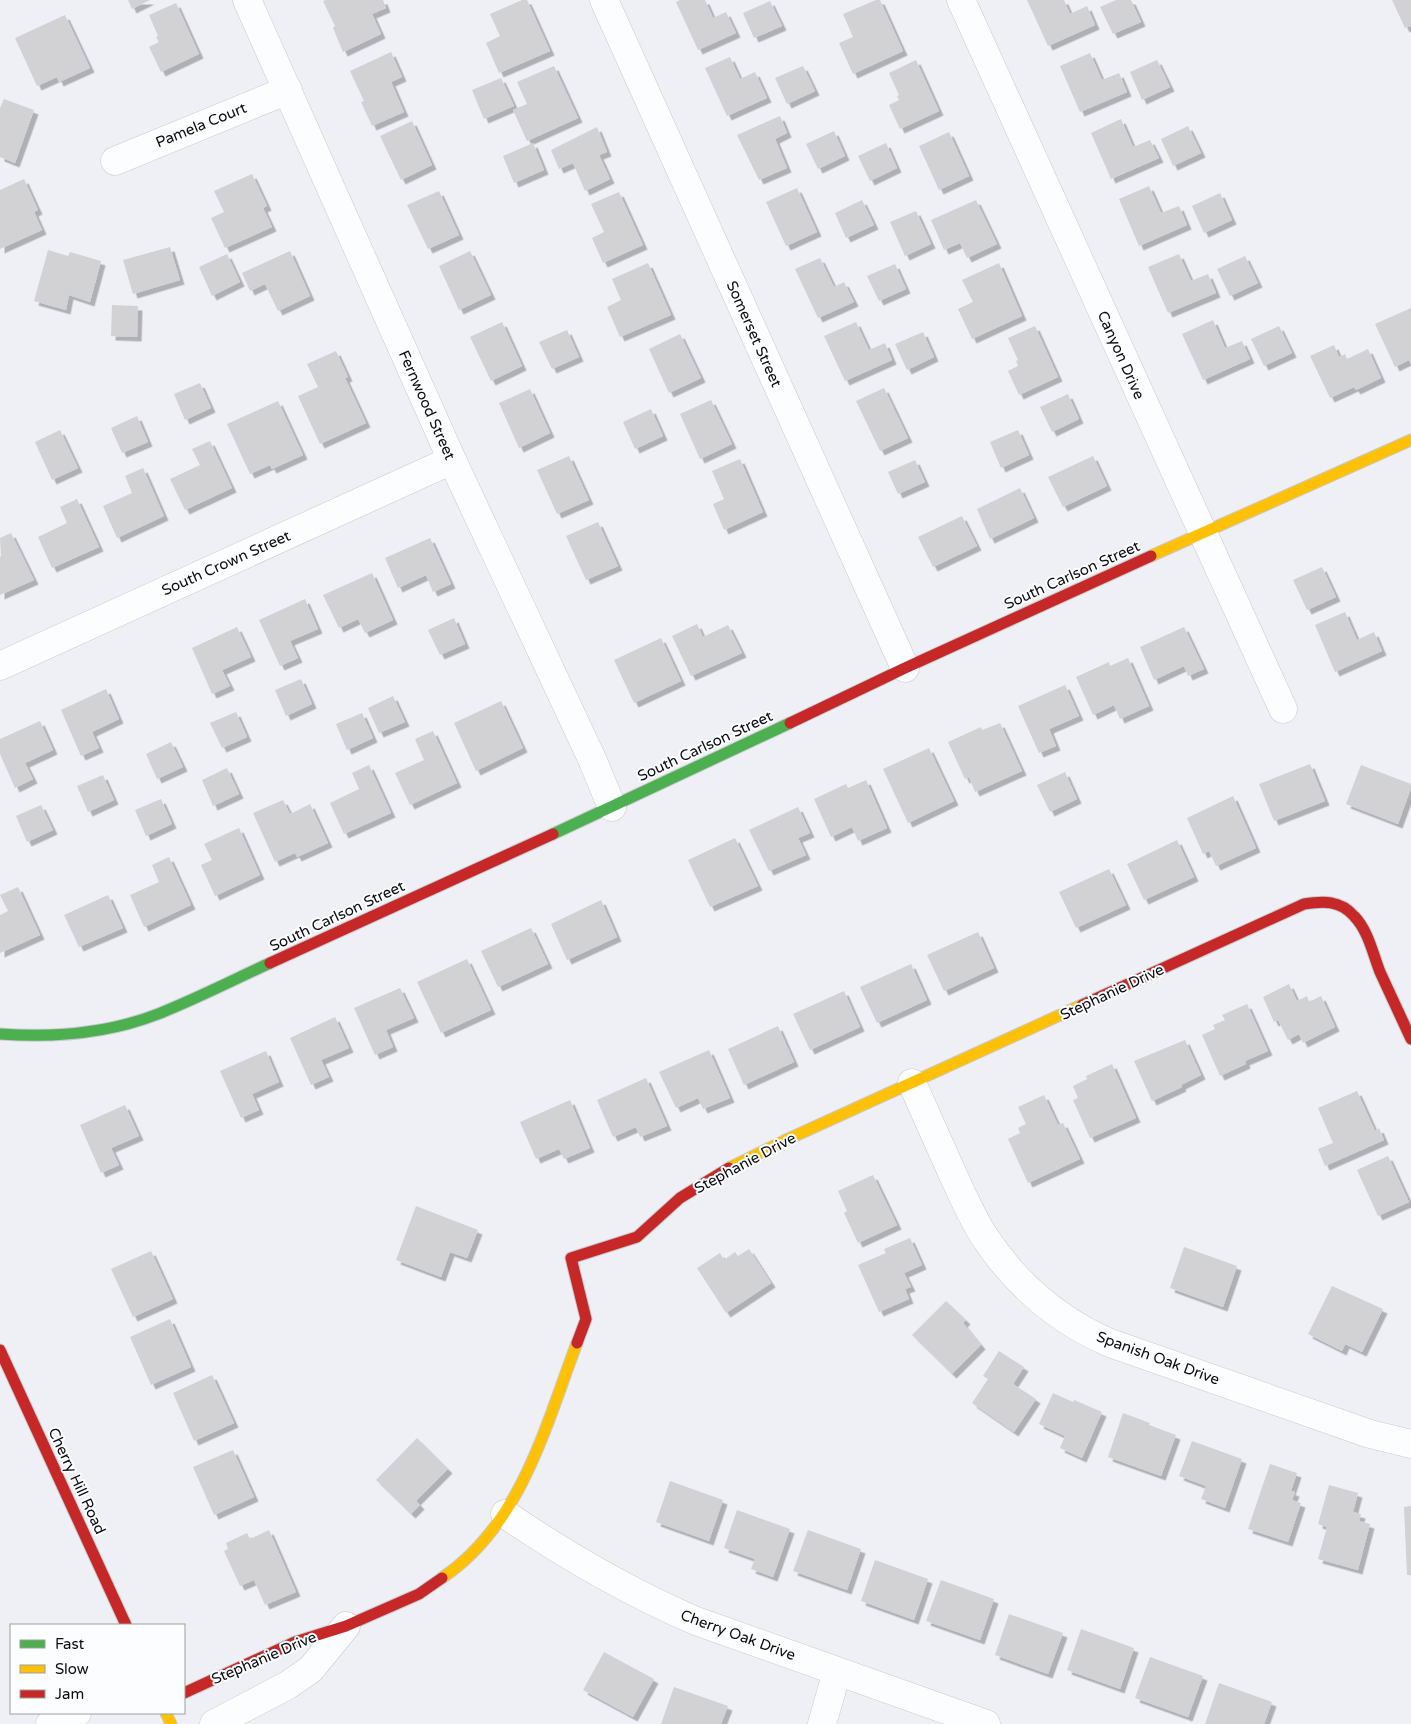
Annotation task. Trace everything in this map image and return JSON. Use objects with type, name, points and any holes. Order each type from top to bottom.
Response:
[{"type":"street","name":"Fernwood Street","points":[[247,0],[452,460],[592,759],[612,807]]},
{"type":"street","name":"Somerset Street","points":[[604,0],[905,668]]},
{"type":"street","name":"Canyon Drive","points":[[961,0],[1283,709]]},
{"type":"street","name":"Pamela Court","points":[[115,161],[288,90]]},
{"type":"street","name":"South Carlson Street","points":[[0,1034],[50,1036],[83,1033],[126,1024],[158,1014],[612,807],[905,668],[1411,440]]},
{"type":"street","name":"South Crown Street","points":[[0,666],[452,460]]},
{"type":"street","name":"Stephanie Drive","points":[[185,1692],[295,1642],[346,1626],[419,1594],[450,1573],[477,1549],[505,1514],[528,1472],[586,1319],[572,1258],[637,1237],[680,1198],[717,1174],[786,1140],[1304,904],[1323,901],[1341,906],[1354,914],[1362,927],[1411,1039]]},
{"type":"street","name":"Spanish Oak Drive","points":[[912,1083],[964,1199],[985,1238],[1005,1266],[1025,1286],[1061,1316],[1110,1343],[1370,1434],[1411,1444]]},
{"type":"street","name":"Cherry Hill Road","points":[[0,1350],[126,1624]]},
{"type":"street","name":"Cherry Oak Drive","points":[[505,1514],[610,1580],[696,1621],[986,1724]]},
{"type":"street","name":"Stephanie Drive","points":[[214,1724],[288,1685],[311,1669],[346,1626]]},
{"type":"street","points":[[822,1724],[838,1672]]},
{"type":"street","points":[[50,1724],[75,1714]]},
{"type":"building","points":[[128,0],[150,0],[132,9]]},
{"type":"building","points":[[383,0],[386,8],[372,14],[381,34],[343,52],[333,28],[335,26],[323,1]]},
{"type":"building","points":[[522,0],[527,0],[550,51],[499,73],[486,43],[500,36],[490,14]]},
{"type":"building","points":[[680,0],[705,0],[713,18],[726,12],[736,33],[698,50],[676,2]]},
{"type":"building","points":[[880,0],[903,51],[853,74],[839,43],[853,37],[843,14]]},
{"type":"building","points":[[1027,0],[1064,0],[1070,14],[1087,6],[1095,25],[1048,46]]},
{"type":"building","points":[[1116,0],[1131,0],[1141,22],[1113,34],[1100,7]]},
{"type":"building","points":[[1392,0],[1411,0],[1411,26],[1405,28]]},
{"type":"building","points":[[770,1],[782,26],[754,38],[743,13]]},
{"type":"building","points":[[176,3],[199,54],[161,72],[149,47],[159,42],[149,15]]},
{"type":"building","points":[[65,15],[90,68],[59,82],[57,77],[37,86],[15,38]]},
{"type":"building","points":[[391,52],[402,77],[391,82],[404,112],[372,126],[361,102],[364,101],[350,71]]},
{"type":"building","points":[[1090,53],[1102,80],[1119,73],[1127,92],[1080,112],[1060,66]]},
{"type":"building","points":[[730,57],[740,79],[755,72],[767,98],[727,116],[705,68]]},
{"type":"building","points":[[916,60],[939,111],[900,129],[889,105],[899,100],[897,96],[899,95],[889,73]]},
{"type":"building","points":[[1157,60],[1170,87],[1142,100],[1130,72]]},
{"type":"building","points":[[554,66],[578,118],[527,141],[513,110],[527,104],[517,82]]},
{"type":"building","points":[[803,66],[815,91],[787,104],[775,78]]},
{"type":"building","points":[[501,78],[514,106],[484,119],[472,90]]},
{"type":"building","points":[[4,99],[34,110],[15,163],[0,157],[0,108]]},
{"type":"building","points":[[780,116],[787,133],[775,139],[787,168],[759,180],[737,135]]},
{"type":"building","points":[[1121,119],[1133,147],[1150,140],[1159,158],[1111,179],[1091,133]]},
{"type":"building","points":[[412,121],[432,165],[401,180],[380,136]]},
{"type":"building","points":[[1188,126],[1201,153],[1173,166],[1161,139]]},
{"type":"building","points":[[597,127],[607,152],[599,155],[610,179],[585,191],[573,163],[559,169],[551,150]]},
{"type":"building","points":[[834,131],[845,156],[818,169],[806,144]]},
{"type":"building","points":[[949,132],[969,176],[939,190],[919,146]]},
{"type":"building","points":[[533,143],[544,170],[514,183],[503,156]]},
{"type":"building","points":[[886,143],[897,168],[870,181],[858,156]]},
{"type":"building","points":[[252,174],[267,206],[263,208],[272,227],[225,248],[211,218],[224,212],[214,191]]},
{"type":"building","points":[[24,179],[38,210],[34,212],[42,230],[0,249],[0,190]]},
{"type":"building","points":[[1149,186],[1161,213],[1179,206],[1187,225],[1139,246],[1119,199]]},
{"type":"building","points":[[797,188],[817,232],[786,246],[766,202]]},
{"type":"building","points":[[439,191],[459,235],[428,249],[407,205]]},
{"type":"building","points":[[619,192],[643,245],[603,263],[592,238],[604,232],[591,204]]},
{"type":"building","points":[[1220,193],[1232,220],[1204,233],[1192,206]]},
{"type":"building","points":[[862,200],[874,225],[846,238],[835,213]]},
{"type":"building","points":[[976,200],[997,244],[967,258],[960,243],[944,250],[931,220]]},
{"type":"building","points":[[916,211],[931,244],[905,256],[890,222]]},
{"type":"building","points":[[170,247],[180,280],[133,294],[123,260]]},
{"type":"building","points":[[48,250],[68,256],[70,252],[101,261],[90,302],[69,295],[66,310],[34,301]]},
{"type":"building","points":[[290,251],[310,296],[278,311],[265,284],[250,291],[242,273]]},
{"type":"building","points":[[470,251],[491,295],[459,310],[439,266]]},
{"type":"building","points":[[227,254],[240,282],[212,296],[199,267]]},
{"type":"building","points":[[1179,254],[1191,281],[1208,274],[1216,293],[1168,313],[1148,267]]},
{"type":"building","points":[[1245,256],[1258,283],[1230,296],[1217,269]]},
{"type":"building","points":[[820,258],[834,287],[844,282],[854,302],[818,318],[795,269]]},
{"type":"building","points":[[648,263],[671,315],[620,337],[607,307],[621,300],[612,279]]},
{"type":"building","points":[[999,263],[1022,316],[972,339],[958,309],[973,302],[962,280]]},
{"type":"building","points":[[895,264],[906,289],[879,301],[867,276]]},
{"type":"building","points":[[112,305],[138,306],[137,337],[111,336]]},
{"type":"building","points":[[1411,308],[1411,364],[1409,360],[1395,367],[1375,324]]},
{"type":"building","points":[[1213,320],[1225,348],[1242,341],[1250,359],[1203,380],[1182,334]]},
{"type":"building","points":[[502,322],[522,366],[491,381],[470,337]]},
{"type":"building","points":[[856,322],[869,350],[885,343],[892,360],[845,381],[824,336]]},
{"type":"building","points":[[1035,326],[1058,377],[1019,395],[1008,371],[1018,366],[1016,361],[1018,360],[1008,338]]},
{"type":"building","points":[[1279,326],[1292,353],[1264,366],[1251,339]]},
{"type":"building","points":[[567,330],[579,357],[552,369],[539,342]]},
{"type":"building","points":[[923,332],[934,357],[907,370],[895,344]]},
{"type":"building","points":[[680,334],[701,378],[669,393],[649,349]]},
{"type":"building","points":[[1334,345],[1339,357],[1345,354],[1347,359],[1368,349],[1381,378],[1356,390],[1354,387],[1330,398],[1310,356]]},
{"type":"building","points":[[336,351],[348,377],[345,378],[366,423],[320,444],[298,396],[318,387],[307,364]]},
{"type":"building","points":[[200,383],[211,408],[185,420],[174,394]]},
{"type":"building","points":[[884,388],[908,438],[880,451],[856,401]]},
{"type":"building","points":[[530,389],[550,433],[519,448],[499,403]]},
{"type":"building","points":[[1068,394],[1079,419],[1052,432],[1040,407]]},
{"type":"building","points":[[711,400],[732,444],[700,459],[680,414]]},
{"type":"building","points":[[278,401],[303,455],[272,469],[270,465],[250,474],[227,424]]},
{"type":"building","points":[[651,409],[663,436],[635,449],[623,422]]},
{"type":"building","points":[[137,416],[148,442],[122,453],[111,428]]},
{"type":"building","points":[[60,430],[78,468],[52,480],[35,442]]},
{"type":"building","points":[[1018,430],[1029,455],[1001,468],[990,442]]},
{"type":"building","points":[[210,441],[232,488],[185,510],[170,479],[200,465],[192,449]]},
{"type":"building","points":[[569,456],[589,500],[557,514],[537,470]]},
{"type":"building","points":[[1093,456],[1107,486],[1063,507],[1048,477]]},
{"type":"building","points":[[740,459],[763,512],[724,530],[713,504],[724,499],[712,471]]},
{"type":"building","points":[[915,460],[925,482],[898,494],[888,472]]},
{"type":"building","points":[[143,468],[164,516],[117,538],[103,506],[132,493],[125,476]]},
{"type":"building","points":[[1020,488],[1034,518],[990,539],[977,509]]},
{"type":"building","points":[[77,499],[99,547],[52,568],[38,537],[67,523],[60,507]]},
{"type":"building","points":[[962,516],[977,546],[933,567],[918,537]]},
{"type":"building","points":[[598,522],[618,566],[586,580],[566,536]]},
{"type":"building","points":[[11,533],[34,580],[0,595],[0,538]]},
{"type":"building","points":[[430,538],[451,584],[433,592],[426,575],[398,588],[385,558]]},
{"type":"building","points":[[1322,567],[1336,597],[1307,610],[1293,580]]},
{"type":"building","points":[[372,573],[393,620],[365,633],[358,619],[339,628],[323,595]]},
{"type":"building","points":[[305,599],[318,629],[290,641],[298,658],[280,666],[259,620]]},
{"type":"building","points":[[1345,612],[1357,640],[1374,632],[1382,651],[1335,672],[1315,625]]},
{"type":"building","points":[[454,618],[465,644],[440,655],[428,630]]},
{"type":"building","points":[[697,624],[703,637],[728,625],[742,653],[691,676],[672,636]]},
{"type":"building","points":[[237,627],[251,657],[222,670],[230,686],[212,694],[192,648]]},
{"type":"building","points":[[1184,627],[1204,669],[1188,676],[1184,666],[1154,680],[1140,647]]},
{"type":"building","points":[[661,638],[681,681],[634,703],[614,660]]},
{"type":"building","points":[[1128,658],[1149,706],[1120,719],[1114,705],[1093,715],[1076,677],[1109,662],[1110,666]]},
{"type":"building","points":[[301,679],[312,704],[286,716],[275,690]]},
{"type":"building","points":[[1065,685],[1079,716],[1049,729],[1056,746],[1039,753],[1018,706]]},
{"type":"building","points":[[106,689],[119,719],[92,732],[99,748],[81,756],[61,710]]},
{"type":"building","points":[[393,696],[405,722],[379,733],[368,708]]},
{"type":"building","points":[[501,701],[523,748],[476,771],[454,723]]},
{"type":"building","points":[[236,712],[247,737],[222,748],[210,723]]},
{"type":"building","points":[[362,713],[373,738],[347,750],[336,724]]},
{"type":"building","points":[[40,721],[53,750],[25,763],[33,779],[15,788],[0,754],[0,739]]},
{"type":"building","points":[[1000,723],[1022,771],[975,792],[969,777],[965,779],[948,742],[981,727],[982,730]]},
{"type":"building","points":[[433,731],[457,783],[410,805],[395,773],[424,760],[415,739]]},
{"type":"building","points":[[171,742],[183,767],[157,779],[146,754]]},
{"type":"building","points":[[929,748],[954,801],[908,823],[883,769]]},
{"type":"building","points":[[1310,764],[1325,801],[1274,821],[1259,784]]},
{"type":"building","points":[[369,765],[391,813],[344,834],[330,803],[359,789],[352,773]]},
{"type":"building","points":[[1361,765],[1411,784],[1398,824],[1346,804]]},
{"type":"building","points":[[227,768],[239,794],[213,806],[202,780]]},
{"type":"building","points":[[1065,772],[1077,799],[1050,812],[1037,785]]},
{"type":"building","points":[[103,775],[114,800],[88,812],[77,786]]},
{"type":"building","points":[[866,780],[887,828],[858,841],[852,827],[831,837],[814,799],[846,784],[848,788]]},
{"type":"building","points":[[1233,796],[1256,848],[1216,866],[1209,851],[1203,854],[1187,818]]},
{"type":"building","points":[[161,799],[172,824],[146,836],[135,810]]},
{"type":"building","points":[[283,800],[290,814],[310,804],[328,843],[297,857],[295,853],[275,862],[253,813]]},
{"type":"building","points":[[41,805],[53,830],[27,842],[16,816]]},
{"type":"building","points":[[798,807],[810,833],[798,838],[806,855],[769,871],[749,830]]},
{"type":"building","points":[[239,828],[260,875],[215,896],[201,865],[212,860],[204,844]]},
{"type":"building","points":[[735,838],[758,886],[710,907],[688,860]]},
{"type":"building","points":[[1177,840],[1194,877],[1144,900],[1127,864]]},
{"type":"building","points":[[169,857],[191,905],[144,927],[130,895],[159,882],[152,865]]},
{"type":"building","points":[[1109,869],[1126,905],[1076,928],[1059,892]]},
{"type":"building","points":[[18,887],[40,935],[0,953],[0,915],[8,911],[0,895]]},
{"type":"building","points":[[108,895],[123,928],[79,947],[64,915]]},
{"type":"building","points":[[601,900],[617,937],[567,960],[551,924]]},
{"type":"building","points":[[531,928],[548,964],[498,987],[481,951]]},
{"type":"building","points":[[978,932],[994,968],[944,991],[927,955]]},
{"type":"building","points":[[467,959],[491,1010],[441,1033],[417,982]]},
{"type":"building","points":[[911,964],[927,1000],[877,1023],[860,987]]},
{"type":"building","points":[[1289,984],[1297,1001],[1307,996],[1309,1002],[1321,996],[1335,1027],[1303,1043],[1299,1034],[1288,1040],[1278,1020],[1274,1022],[1263,997]]},
{"type":"building","points":[[400,988],[414,1018],[386,1030],[393,1047],[375,1055],[354,1008]]},
{"type":"building","points":[[844,991],[860,1027],[810,1050],[793,1014]]},
{"type":"building","points":[[1247,1004],[1268,1051],[1245,1061],[1246,1064],[1220,1076],[1202,1035],[1215,1029],[1213,1025],[1225,1020],[1222,1015]]},
{"type":"building","points":[[335,1017],[349,1048],[321,1060],[329,1077],[311,1085],[290,1038]]},
{"type":"building","points":[[778,1026],[794,1062],[744,1085],[728,1049]]},
{"type":"building","points":[[1185,1040],[1201,1075],[1181,1085],[1182,1087],[1152,1101],[1134,1061]]},
{"type":"building","points":[[709,1050],[730,1098],[703,1109],[698,1098],[676,1108],[659,1072]]},
{"type":"building","points":[[266,1051],[279,1082],[252,1094],[259,1110],[241,1118],[220,1071]]},
{"type":"building","points":[[1112,1064],[1136,1118],[1090,1138],[1073,1100],[1078,1098],[1073,1086],[1087,1079],[1086,1076]]},
{"type":"building","points":[[646,1078],[667,1126],[640,1137],[636,1127],[613,1137],[597,1100]]},
{"type":"building","points":[[1357,1091],[1375,1131],[1379,1128],[1384,1140],[1325,1166],[1318,1149],[1333,1143],[1318,1108]]},
{"type":"building","points":[[1044,1095],[1058,1125],[1063,1123],[1080,1159],[1028,1183],[1008,1139],[1020,1133],[1018,1128],[1026,1124],[1018,1107]]},
{"type":"building","points":[[570,1100],[590,1148],[564,1159],[559,1149],[536,1159],[520,1122]]},
{"type":"building","points":[[125,1105],[139,1136],[111,1148],[119,1165],[101,1173],[80,1125]]},
{"type":"building","points":[[1388,1156],[1409,1202],[1378,1216],[1357,1170]]},
{"type":"building","points":[[873,1175],[897,1225],[858,1243],[844,1213],[847,1211],[838,1191]]},
{"type":"building","points":[[416,1206],[478,1230],[467,1258],[450,1252],[441,1277],[396,1260]]},
{"type":"building","points":[[910,1238],[922,1265],[904,1273],[911,1287],[905,1289],[909,1299],[879,1312],[858,1265],[886,1253],[884,1249]]},
{"type":"building","points":[[1184,1247],[1237,1266],[1223,1307],[1170,1288]]},
{"type":"building","points":[[749,1249],[771,1283],[726,1313],[697,1268],[720,1253],[724,1260],[735,1252],[738,1256]]},
{"type":"building","points":[[151,1251],[173,1299],[133,1317],[111,1269]]},
{"type":"building","points":[[1332,1286],[1383,1309],[1362,1352],[1345,1344],[1342,1351],[1308,1334]]},
{"type":"building","points":[[946,1301],[966,1320],[963,1323],[981,1345],[952,1374],[912,1335]]},
{"type":"building","points":[[170,1319],[191,1367],[151,1385],[130,1337]]},
{"type":"building","points":[[999,1351],[1024,1367],[1013,1384],[1036,1399],[1014,1432],[972,1403],[988,1379],[983,1376]]},
{"type":"building","points":[[212,1375],[234,1423],[194,1441],[173,1393]]},
{"type":"building","points":[[1053,1393],[1102,1412],[1082,1458],[1060,1448],[1065,1436],[1039,1424]]},
{"type":"building","points":[[1123,1413],[1176,1435],[1161,1476],[1108,1457]]},
{"type":"building","points":[[417,1438],[448,1469],[416,1501],[420,1505],[411,1514],[376,1480]]},
{"type":"building","points":[[1192,1441],[1242,1459],[1225,1508],[1201,1499],[1206,1486],[1179,1476]]},
{"type":"building","points":[[233,1450],[254,1497],[214,1515],[193,1467]]},
{"type":"building","points":[[1270,1464],[1297,1473],[1291,1491],[1295,1492],[1292,1500],[1301,1503],[1288,1542],[1248,1529]]},
{"type":"building","points":[[670,1481],[723,1500],[709,1541],[656,1522]]},
{"type":"building","points":[[1329,1485],[1358,1493],[1353,1512],[1361,1514],[1359,1521],[1370,1524],[1358,1570],[1318,1559],[1327,1527],[1318,1524]]},
{"type":"building","points":[[1411,1506],[1411,1575],[1407,1575],[1404,1507]]},
{"type":"building","points":[[737,1510],[790,1529],[773,1577],[751,1569],[755,1559],[724,1548]]},
{"type":"building","points":[[269,1530],[296,1592],[265,1605],[254,1580],[240,1586],[224,1551],[228,1549],[226,1543],[247,1533],[250,1539]]},
{"type":"building","points":[[808,1530],[861,1549],[847,1590],[793,1571]]},
{"type":"building","points":[[875,1560],[928,1579],[914,1620],[861,1601]]},
{"type":"building","points":[[941,1580],[994,1599],[980,1640],[926,1621]]},
{"type":"building","points":[[1009,1614],[1063,1633],[1048,1674],[995,1655]]},
{"type":"building","points":[[1081,1629],[1134,1648],[1120,1689],[1067,1670]]},
{"type":"building","points":[[604,1652],[654,1679],[633,1717],[583,1690]]},
{"type":"building","points":[[1150,1657],[1203,1676],[1188,1717],[1135,1698]]},
{"type":"building","points":[[1219,1683],[1272,1702],[1264,1724],[1205,1724]]},
{"type":"building","points":[[674,1687],[728,1706],[721,1724],[661,1724]]},
{"type":"traffic: fast","points":[[553,834],[790,723]]},
{"type":"traffic: fast","points":[[0,1034],[60,1035],[100,1030],[139,1021],[200,996],[270,963]]},
{"type":"traffic: slow","points":[[1151,556],[1411,440]]},
{"type":"traffic: slow","points":[[729,1168],[786,1140],[1082,1005]]},
{"type":"traffic: slow","points":[[442,1578],[469,1556],[492,1531],[511,1503],[541,1440],[577,1343]]},
{"type":"traffic: slow","points":[[166,1714],[171,1724]]},
{"type":"traffic: jam","points":[[790,723],[905,668],[1151,556]]},
{"type":"traffic: jam","points":[[270,963],[553,834]]},
{"type":"traffic: jam","points":[[1082,1005],[1304,904],[1331,903],[1337,904],[1349,911],[1363,928],[1380,972],[1411,1039]]},
{"type":"traffic: jam","points":[[577,1343],[586,1319],[571,1258],[637,1237],[680,1198],[729,1168]]},
{"type":"traffic: jam","points":[[0,1350],[126,1624]]},
{"type":"traffic: jam","points":[[185,1693],[295,1642],[346,1626],[419,1594],[442,1578]]}]
